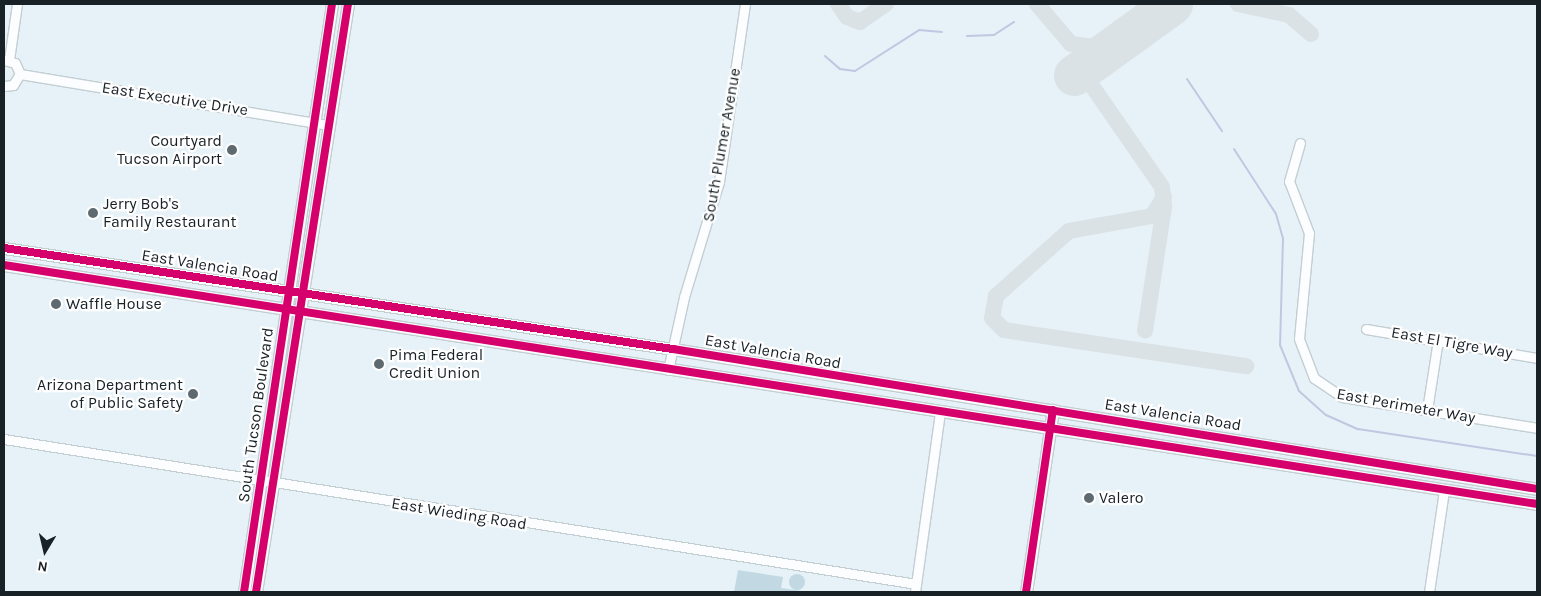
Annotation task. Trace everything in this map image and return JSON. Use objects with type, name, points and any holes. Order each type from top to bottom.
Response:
[{"type":"main road","name":"South Tucson Boulevard","points":[[244,592],[332,4]]},
{"type":"main road","name":"South Tucson Boulevard","points":[[256,592],[348,4]]},
{"type":"main road","name":"East Valencia Road","points":[[4,248],[673,349],[1238,439],[1537,489]]},
{"type":"main road","points":[[97,280],[100,263]]},
{"type":"main road","name":"East Valencia Road","points":[[4,266],[1537,504]]},
{"type":"main road","points":[[470,339],[473,320]]},
{"type":"main road","points":[[1026,592],[1053,410]]},
{"type":"main road","points":[[1235,457],[1238,439]]},
{"type":"street","points":[[4,86],[13,85],[20,74],[18,66],[6,60],[17,4]]},
{"type":"street","name":"South Plumer Avenue","points":[[668,370],[719,182],[745,4]]},
{"type":"street","name":"East Executive Drive","points":[[20,74],[329,126]]},
{"type":"street","name":"East Perimeter Way","points":[[1300,143],[1289,181],[1309,233],[1299,339],[1306,365],[1332,394],[1537,428]]},
{"type":"street","name":"East El Tigre Way","points":[[1366,328],[1537,358]]},
{"type":"street","points":[[1427,410],[1438,340]]},
{"type":"street","points":[[916,588],[940,412]]},
{"type":"street","name":"East Wieding Road","points":[[4,439],[262,477],[272,484],[916,588]]},
{"type":"street","points":[[1429,592],[1444,490]]},
{"type":"shaded area","points":[[738,570],[783,577],[781,588],[809,592],[734,592]]},
{"type":"shaded area","points":[[797,574],[805,582],[797,590],[789,582]]},
{"type":"waterway","points":[[967,36],[994,35],[1014,22]]},
{"type":"waterway","points":[[825,56],[840,69],[855,71],[919,30],[942,32]]},
{"type":"waterway","points":[[1187,79],[1222,131]]},
{"type":"waterway","points":[[1234,149],[1276,214],[1283,239],[1280,345],[1299,391],[1326,415],[1358,429],[1537,456]]},
{"type":"taxiway","points":[[838,4],[847,17],[860,22],[886,4]]},
{"type":"taxiway","points":[[1037,4],[1071,44],[1109,49]]},
{"type":"taxiway","points":[[1238,4],[1289,15],[1311,34]]},
{"type":"taxiway","points":[[1081,70],[1162,187],[1164,207],[1145,331]]},
{"type":"taxiway","points":[[1164,197],[1152,216],[1069,231],[996,296],[992,318],[1004,330],[1246,366]]},
{"type":"runway","points":[[1074,75],[1172,4]]},
{"type":"cycle path","points":[[244,592],[332,4]]},
{"type":"cycle path","points":[[256,592],[348,4]]},
{"type":"cycle path","points":[[4,248],[673,349],[1537,489]]},
{"type":"cycle path","points":[[4,265],[1537,504]]},
{"type":"cycle path","points":[[1026,592],[1053,410]]},
{"type":"place","name":"Courtyard Tucson Airport","points":[[232,150]]},
{"type":"place","name":"Jerry Bob's Family Restaurant","points":[[93,213]]},
{"type":"place","name":"Waffle House","points":[[56,304]]},
{"type":"place","name":"Pima Federal Credit Union","points":[[379,364]]},
{"type":"place","name":"Arizona Department of Public Safety","points":[[193,394]]},
{"type":"place","name":"Valero","points":[[1089,498]]}]
